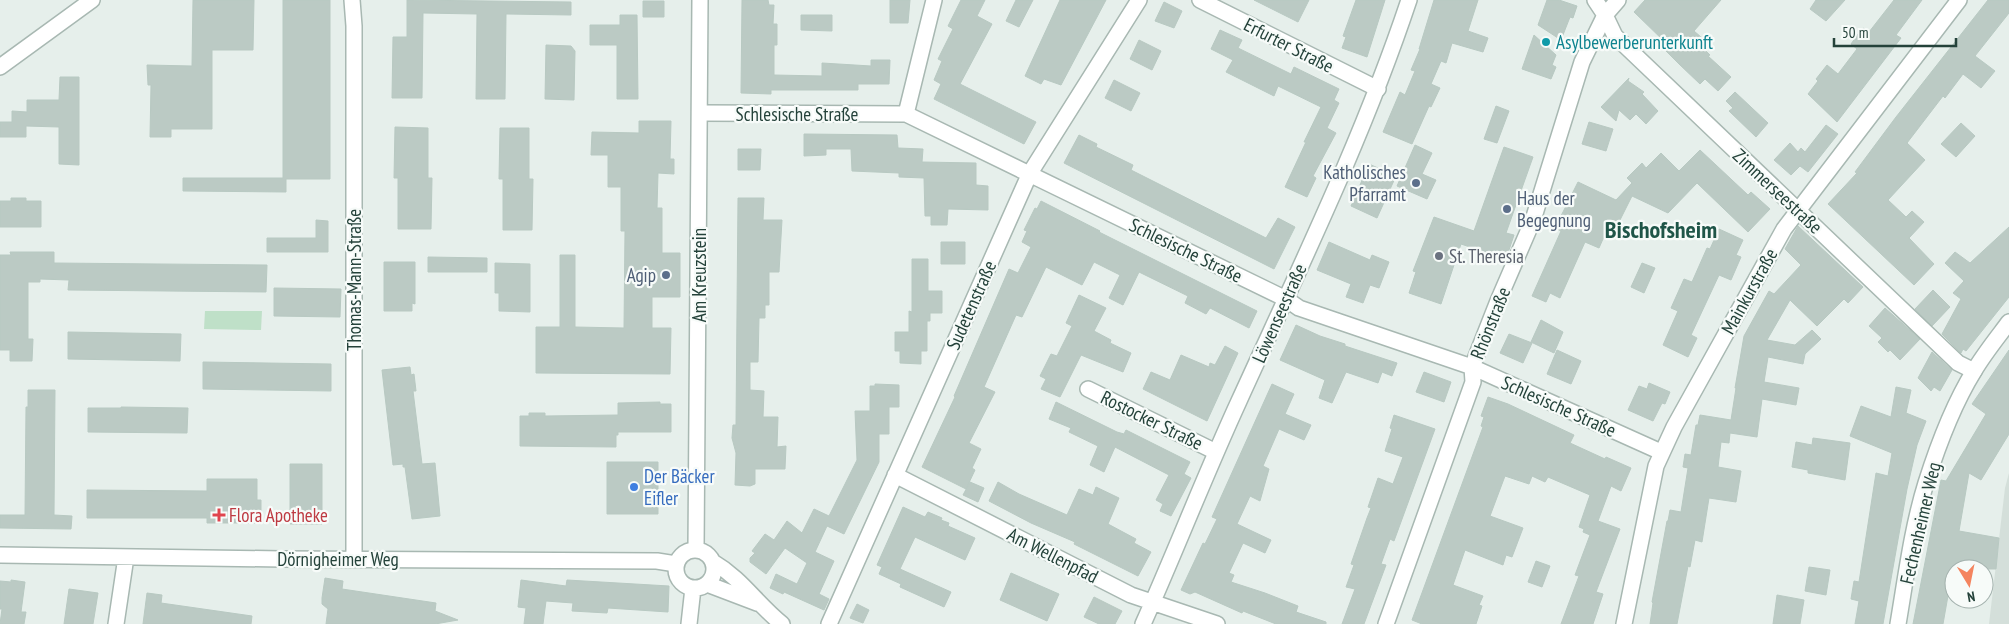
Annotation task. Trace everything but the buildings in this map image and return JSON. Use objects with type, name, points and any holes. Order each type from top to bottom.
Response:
[{"type":"street","points":[[0,67],[92,0]]},
{"type":"street","name":"Thomas-Mann-Straße","points":[[352,0],[354,26],[354,559]]},
{"type":"street","name":"Am Kreuzstein","points":[[696,550],[700,0]]},
{"type":"street","points":[[906,114],[934,0]]},
{"type":"street","name":"Sudetenstraße","points":[[829,624],[1030,173],[1139,0]]},
{"type":"street","name":"Erfurter Straße","points":[[1200,0],[1378,89]]},
{"type":"street","name":"Löwenseestraße","points":[[1143,624],[1216,452],[1286,299],[1378,89],[1409,0]]},
{"type":"street","name":"Zimmerseestraße","points":[[1595,0],[1615,36],[1958,363],[1974,371]]},
{"type":"street","name":"Rhönstraße","points":[[1386,624],[1473,382],[1472,367],[1533,220],[1582,62],[1605,15],[1618,0]]},
{"type":"street","name":"Mainkurstraße","points":[[1624,624],[1656,466],[1661,452],[1784,228],[1959,0]]},
{"type":"street","name":"Schlesische Straße","points":[[700,113],[906,114],[1286,299],[1299,308],[1472,367],[1661,452]]},
{"type":"street","name":"Fechenheimer Weg","points":[[1898,624],[1926,484],[1947,425],[1974,371],[2009,322]]},
{"type":"street","name":"Rostocker Straße","points":[[1088,388],[1216,452]]},
{"type":"street","name":"Am Wellenpfad","points":[[895,475],[1131,595],[1217,624]]},
{"type":"street","points":[[760,604],[700,586],[683,584],[678,578],[676,564],[685,553],[696,550],[705,553],[713,562],[729,571],[740,581],[760,604],[782,624]]},
{"type":"street","name":"Dörnigheimer Weg","points":[[0,555],[657,561],[676,564]]},
{"type":"street","points":[[116,624],[126,557]]},
{"type":"street","points":[[689,624],[700,586],[713,575],[713,562]]},
{"type":"shaded area","points":[[2009,473],[2009,624],[1989,624],[1991,609],[1994,609],[1994,582],[2005,488]]},
{"type":"green space","points":[[205,311],[262,311],[261,330],[204,329]]},
{"type":"place","name":"Asylbewerberunterkunft","points":[[1546,42]]},
{"type":"place","name":"Katholisches Pfarramt","points":[[1416,183]]},
{"type":"place","name":"Haus der Begegnung","points":[[1507,209]]},
{"type":"place","name":"St. Theresia","points":[[1439,256]]},
{"type":"place","name":"Agip","points":[[666,275]]},
{"type":"place","name":"Der Bäcker Eifler","points":[[634,487]]},
{"type":"place","name":"Flora Apotheke","points":[[219,515]]},
{"type":"district","name":"Bischofsheim","points":[[1661,230]]}]
